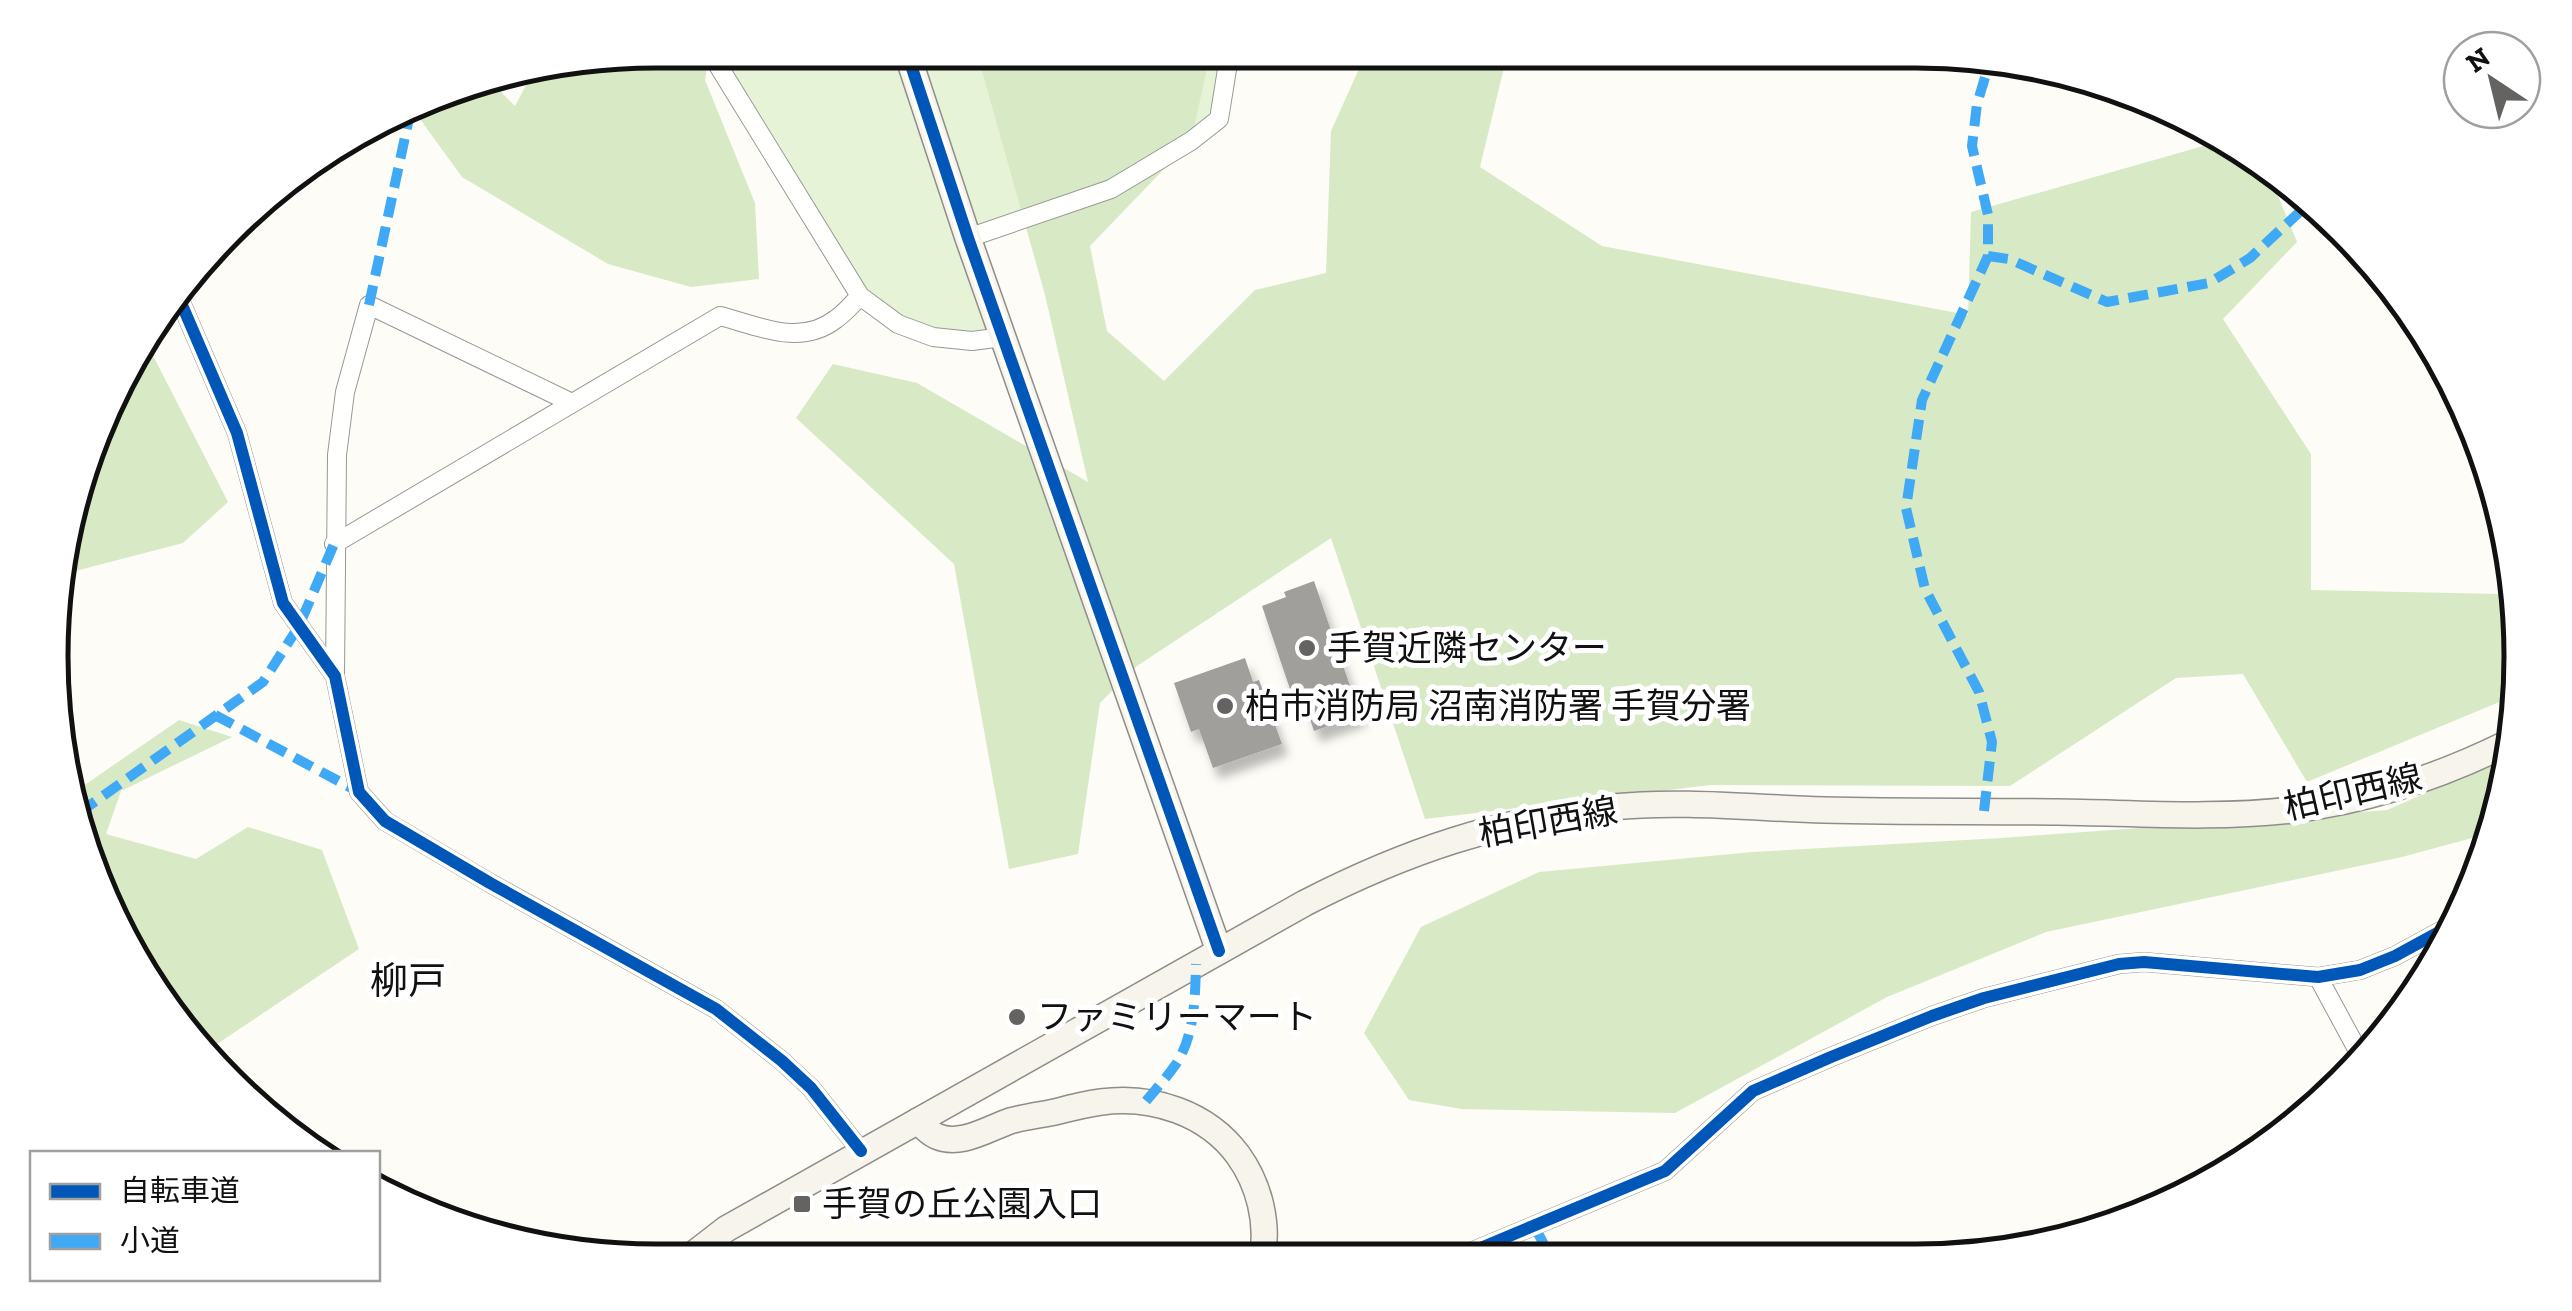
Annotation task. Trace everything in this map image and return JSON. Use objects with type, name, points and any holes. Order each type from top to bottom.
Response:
[{"type":"main road","points":[[912,68],[1219,951]]},
{"type":"main road","name":"柏印西線","points":[[707,1244],[862,1151],[1362,874],[1473,833],[1615,807],[1716,805],[2159,814],[2292,810],[2360,798],[2425,778],[2496,748]]},
{"type":"main road","points":[[918,1121],[935,1136],[952,1139],[972,1136],[1010,1121],[1103,1102],[1146,1101],[1180,1111],[1211,1127],[1248,1169],[1262,1205],[1265,1244]]},
{"type":"street","points":[[720,68],[860,296],[898,324],[933,337],[972,342],[1003,337]]},
{"type":"street","points":[[968,238],[1111,189],[1191,141],[1219,119],[1227,68]]},
{"type":"street","points":[[334,544],[720,316],[796,335],[835,320],[860,296]]},
{"type":"street","points":[[572,403],[368,304],[345,392],[336,455],[334,544],[335,676],[359,792],[385,821],[716,1009],[811,1088],[862,1151]]},
{"type":"street","points":[[183,307],[238,433],[283,603],[335,676]]},
{"type":"street","points":[[1490,1244],[1665,1171],[1753,1091],[1984,998],[2119,964],[2144,962],[2318,977],[2360,970],[2434,935]]},
{"type":"street","points":[[2318,977],[2356,1047]]},
{"type":"green space","points":[[707,68],[705,80],[755,203],[759,279],[691,287],[608,264],[462,177],[419,117],[498,89],[515,106],[528,82],[541,79],[617,69]]},
{"type":"green space","points":[[718,68],[1227,68],[1219,119],[969,238],[1003,337],[972,341],[881,313]]},
{"type":"green space","points":[[981,68],[1207,68],[1191,141],[1090,246],[1107,331],[1164,381],[1255,290],[1326,273],[1331,131],[1359,68],[1504,68],[1480,167],[1602,246],[1968,315],[1971,212],[2208,145],[2276,190],[2297,242],[2223,319],[2311,454],[2311,590],[2501,595],[2502,701],[2307,782],[2243,674],[2176,678],[2010,786],[1711,785],[1425,819],[1331,538],[1137,666],[1100,703],[1078,854],[1009,869],[954,564],[796,418],[833,364],[917,383],[1088,482],[1045,295]]},
{"type":"green space","points":[[151,353],[228,502],[183,543],[74,571],[99,466],[128,395]]},
{"type":"green space","points":[[179,720],[232,737],[121,791],[106,834],[196,859],[248,827],[322,850],[359,949],[215,1045],[167,982],[128,916],[99,845],[83,785]]},
{"type":"green space","points":[[2494,763],[2475,837],[2402,857],[2046,932],[1887,997],[1675,1113],[1461,1109],[1409,1100],[1364,1033],[1421,927],[1539,872],[1753,852],[2387,810]]},
{"type":"building","name":"手賀近隣センター","points":[[1314,581],[1360,715],[1314,731],[1300,689],[1291,692],[1262,606],[1286,597],[1284,592]]},
{"type":"building","name":"柏市消防局 沼南消防署 手賀分署","points":[[1245,658],[1253,682],[1259,680],[1282,744],[1213,768],[1199,729],[1191,732],[1174,683]]},
{"type":"marked path","points":[[1984,811],[1992,742],[1979,692],[1925,589],[1906,508],[1922,400],[1988,256],[1988,215],[1972,146],[1977,104],[1987,72]]},
{"type":"marked path","points":[[369,305],[408,122]]},
{"type":"marked path","points":[[1988,256],[2009,259],[2107,302],[2209,283],[2250,258],[2301,211]]},
{"type":"marked path","points":[[88,807],[263,682],[299,626],[334,544]]},
{"type":"marked path","points":[[215,715],[359,792]]},
{"type":"marked path","points":[[1146,1101],[1176,1064],[1187,1041],[1193,1016],[1196,964]]},
{"type":"marked path","points":[[1534,1226],[1544,1244]]},
{"type":"cycle path","points":[[912,68],[1219,951]]},
{"type":"cycle path","points":[[183,307],[237,433],[283,603],[335,676],[359,792],[385,821],[716,1009],[811,1088],[861,1151]]},
{"type":"cycle path","points":[[1490,1244],[1665,1171],[1753,1091],[1984,998],[2119,964],[2144,962],[2318,977],[2360,970],[2434,935]]},
{"type":"place","name":"手賀近隣センター","points":[[1307,648]]},
{"type":"place","name":"柏市消防局 沼南消防署 手賀分署","points":[[1225,706]]},
{"type":"place","name":"ファミリーマート","points":[[1017,1017]]},
{"type":"place","name":"手賀の丘公園入口","points":[[802,1204]]},
{"type":"district","name":"柳戸","points":[[408,981]]}]
